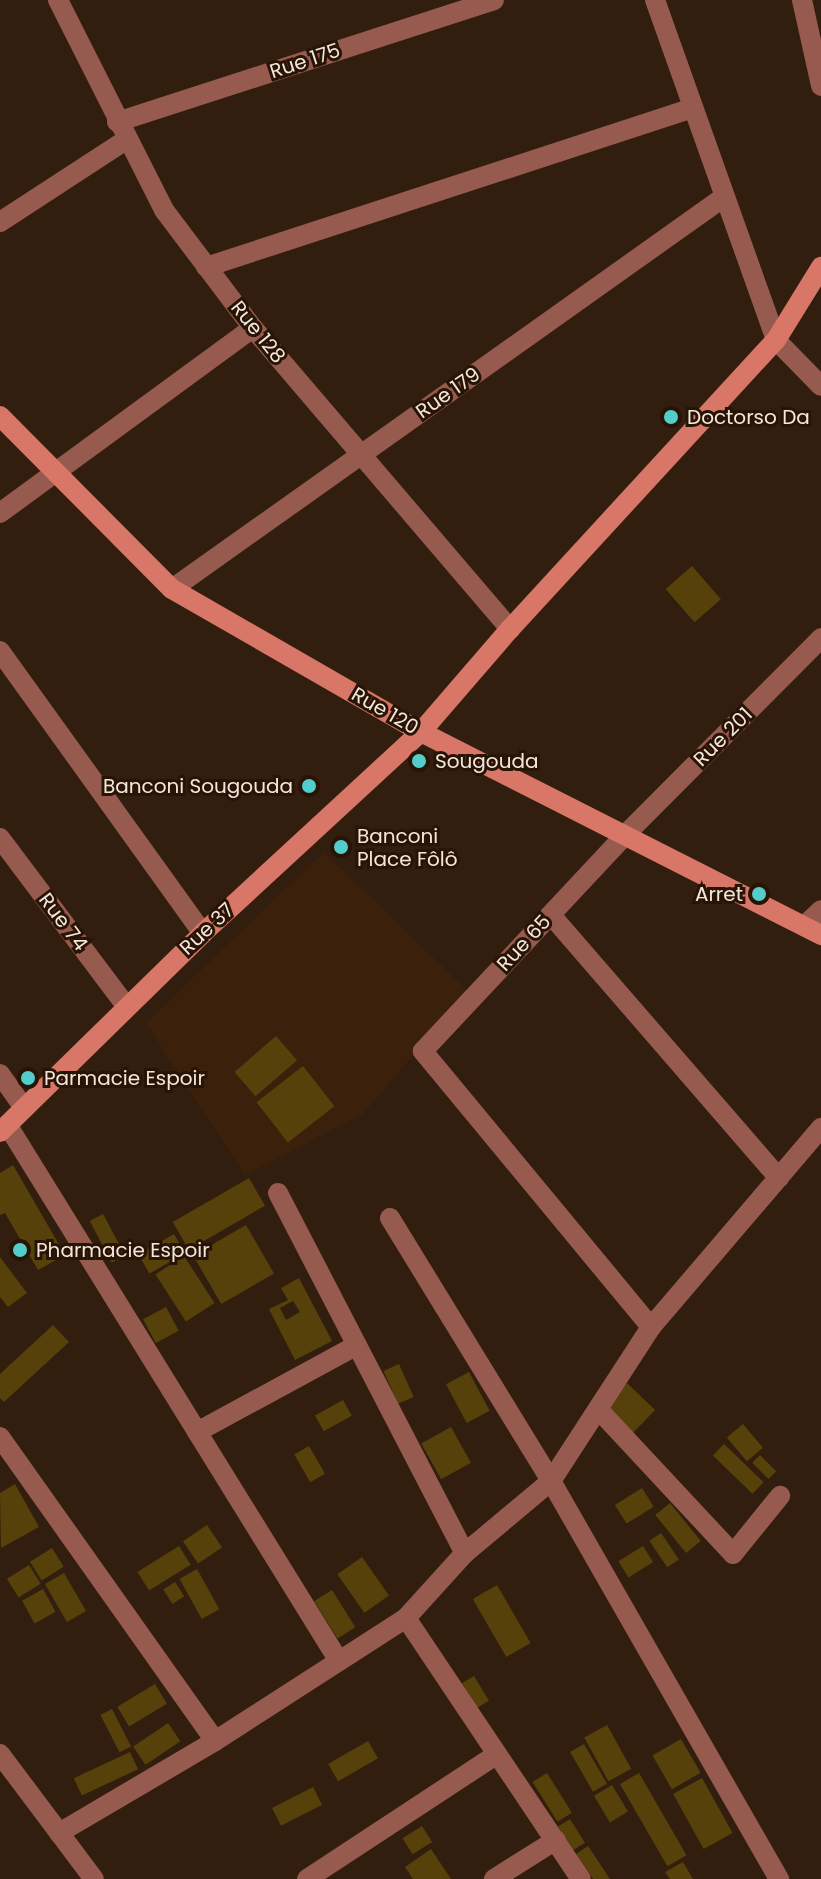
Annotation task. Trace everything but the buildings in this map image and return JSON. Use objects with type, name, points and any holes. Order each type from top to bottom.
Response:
[{"type":"main road","name":"Rue 37","points":[[4,1129],[203,933],[421,732],[510,629],[776,340],[821,267]]},
{"type":"main road","name":"Rue 120","points":[[0,416],[55,475],[172,589],[421,732],[812,930]]},
{"type":"street","name":"Rue 128","points":[[58,0],[164,210],[253,328],[510,629]]},
{"type":"street","name":"Rue 175","points":[[0,222],[122,131],[494,0]]},
{"type":"street","points":[[655,0],[776,340],[821,386]]},
{"type":"street","points":[[802,0],[821,86]]},
{"type":"street","points":[[206,267],[693,108]]},
{"type":"street","name":"Rue 179","points":[[172,589],[724,197]]},
{"type":"street","points":[[0,513],[253,328]]},
{"type":"street","name":"Rue 201","points":[[625,835],[821,638]]},
{"type":"street","points":[[0,651],[203,933]]},
{"type":"street","name":"Rue 65","points":[[625,835],[423,1051],[651,1327]]},
{"type":"street","name":"Rue 74","points":[[0,838],[127,1007]]},
{"type":"street","points":[[812,930],[821,910]]},
{"type":"street","points":[[551,915],[779,1178]]},
{"type":"street","points":[[0,1074],[24,1108]]},
{"type":"street","points":[[59,1833],[215,1741],[406,1618],[465,1553],[551,1481],[651,1327],[821,1128]]},
{"type":"street","points":[[4,1129],[339,1661]]},
{"type":"street","points":[[278,1193],[465,1553]]},
{"type":"street","points":[[390,1218],[551,1481],[779,1879]]},
{"type":"street","points":[[197,1432],[357,1345]]},
{"type":"street","points":[[598,1409],[733,1554],[780,1496]]},
{"type":"street","points":[[0,1437],[215,1741]]},
{"type":"street","points":[[406,1618],[581,1879]]},
{"type":"street","points":[[0,1754],[94,1879]]},
{"type":"street","points":[[307,1879],[497,1754]]},
{"type":"street","points":[[494,1879],[556,1840]]},
{"type":"shaded area","points":[[324,852],[468,991],[363,1114],[245,1175],[146,1023]]},
{"type":"place","name":"Doctorso Da","points":[[671,417]]},
{"type":"place","name":"Sougouda","points":[[419,761]]},
{"type":"place","name":"Banconi Sougouda","points":[[309,786]]},
{"type":"place","name":"Banconi Place Fôlô","points":[[341,847]]},
{"type":"place","name":"Arret","points":[[759,894]]},
{"type":"place","name":"Parmacie Espoir","points":[[28,1078]]},
{"type":"place","name":"Pharmacie Espoir","points":[[20,1250]]}]
